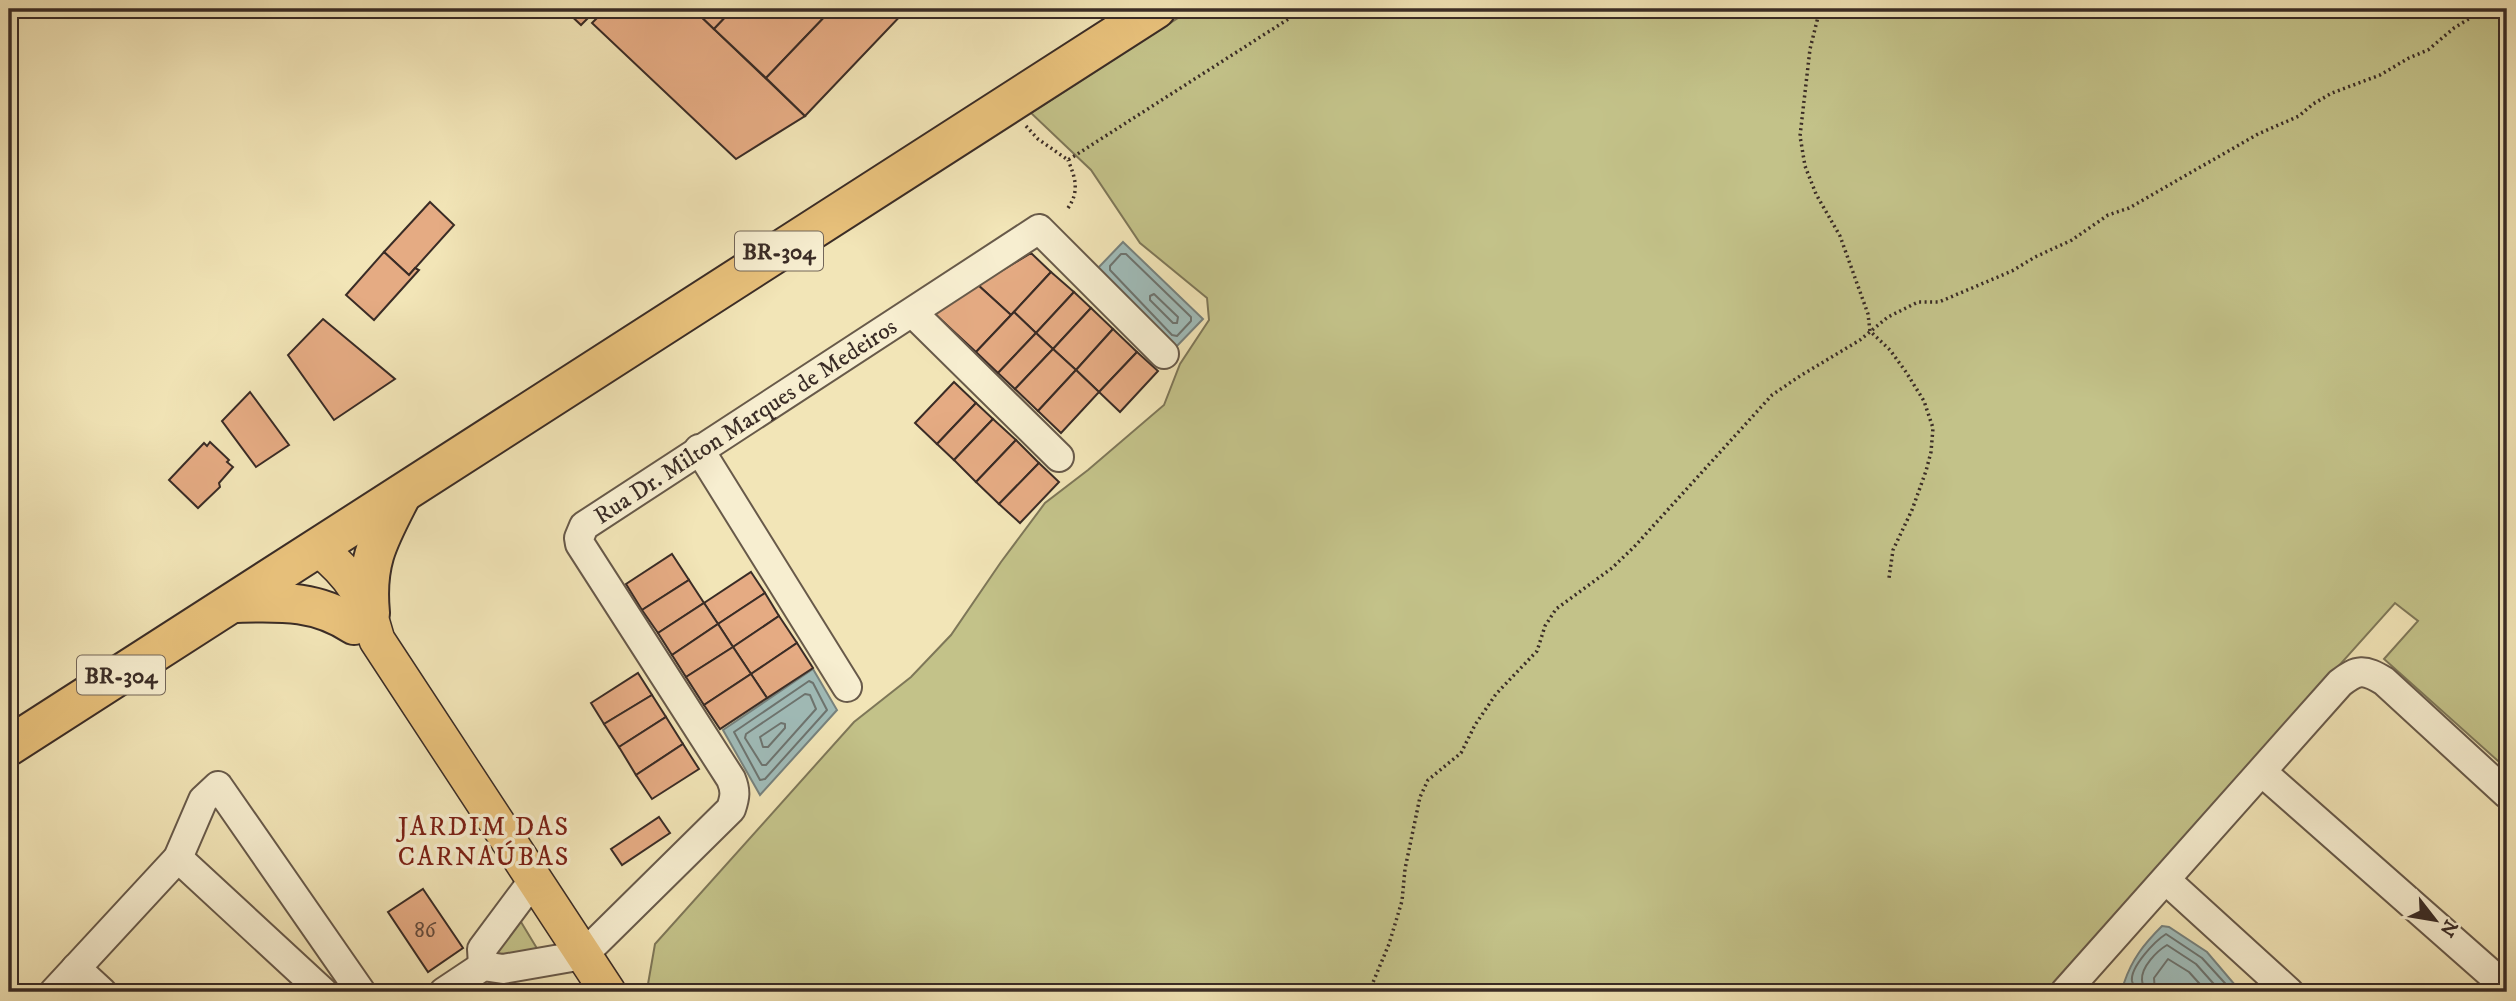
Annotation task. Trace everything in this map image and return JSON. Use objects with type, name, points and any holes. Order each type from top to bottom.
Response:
[{"type":"highway","name":"BR-304","points":[[9,747],[1156,9]]},
{"type":"highway","points":[[233,603],[307,604],[367,626],[369,570],[384,529],[402,494]]},
{"type":"main road","points":[[318,548],[333,595],[367,626],[608,992]]},
{"type":"street","name":"Rua Dr. Milton Marques de Medeiros","points":[[583,955],[731,809],[735,790],[580,544],[579,538],[584,526],[1039,229],[1164,354]]},
{"type":"street","points":[[913,313],[1059,457]]},
{"type":"street","points":[[699,449],[847,687]]},
{"type":"street","points":[[2066,992],[2340,683],[2351,675],[2361,671],[2384,681],[2507,794]]},
{"type":"street","points":[[2262,772],[2507,988]]},
{"type":"street","points":[[54,992],[177,858],[203,800],[218,786],[361,992]]},
{"type":"street","points":[[177,858],[323,992]]},
{"type":"street","points":[[483,967],[482,949],[535,878]]},
{"type":"street","points":[[2166,880],[2289,992]]},
{"type":"street","points":[[444,992],[483,967],[503,969],[583,955]]},
{"type":"street","points":[[76,968],[102,992]]},
{"type":"path","points":[[1068,160],[1304,9]]},
{"type":"path","points":[[1820,9],[1810,49],[1800,136],[1805,166],[1816,194],[1840,236],[1868,314],[1870,331],[1906,372],[1924,401],[1933,428],[1926,471],[1912,510],[1893,550],[1889,578]]},
{"type":"path","points":[[1369,992],[1389,944],[1402,901],[1405,869],[1420,797],[1428,780],[1461,753],[1475,725],[1496,694],[1537,651],[1545,626],[1556,609],[1612,568],[1634,547],[1772,395],[1888,317],[1918,302],[1939,302],[2012,271],[2072,240],[2108,215],[2138,204],[2258,134],[2299,116],[2332,93],[2380,75],[2428,50],[2454,28],[2485,9]]},
{"type":"path","points":[[1023,123],[1038,139],[1068,160],[1076,180],[1075,192],[1068,208]]},
{"type":"shaded area","points":[[1192,9],[2507,9],[2507,769],[2384,659],[2418,621],[2395,603],[2047,992],[650,992],[648,984],[655,944],[854,722],[911,677],[951,635],[1045,503],[1164,405],[1180,364],[1209,320],[1207,298],[1140,243],[1091,170],[1031,113]]},
{"type":"shaded area","points":[[518,917],[541,955],[494,958]]},
{"type":"water","points":[[1123,242],[1203,319],[1175,348],[1098,268]]},
{"type":"water","points":[[813,669],[837,710],[760,795],[723,730]]},
{"type":"water","points":[[2162,926],[2169,927],[2207,952],[2241,992],[2131,992],[2124,983],[2131,966]]},
{"type":"building","points":[[564,9],[597,9],[581,25]]},
{"type":"building","points":[[606,9],[693,9],[805,116],[736,159],[592,23]]},
{"type":"building","points":[[693,9],[733,9],[714,29]]},
{"type":"building","points":[[733,9],[832,9],[766,78],[714,29]]},
{"type":"building","points":[[832,9],[907,9],[805,116],[766,78]]},
{"type":"building","points":[[430,202],[454,225],[409,275],[384,252]]},
{"type":"building","points":[[384,252],[409,275],[415,268],[419,270],[374,320],[346,295]]},
{"type":"building","points":[[1031,253],[1051,272],[1011,315],[978,285]]},
{"type":"building","points":[[1051,272],[1074,292],[1036,333],[1014,312]]},
{"type":"building","points":[[978,285],[1011,315],[976,352],[935,314]]},
{"type":"building","points":[[1074,292],[1091,308],[1053,349],[1036,333]]},
{"type":"building","points":[[1091,308],[1113,329],[1076,370],[1053,349]]},
{"type":"building","points":[[1014,312],[1036,333],[998,373],[976,352]]},
{"type":"building","points":[[323,319],[395,379],[334,420],[288,355]]},
{"type":"building","points":[[1113,329],[1137,352],[1099,392],[1076,370]]},
{"type":"building","points":[[1036,333],[1053,349],[1015,389],[998,373]]},
{"type":"building","points":[[1053,349],[1076,370],[1038,411],[1015,389]]},
{"type":"building","points":[[1137,352],[1158,371],[1120,412],[1099,392]]},
{"type":"building","points":[[1076,370],[1099,392],[1061,433],[1038,411]]},
{"type":"building","points":[[954,382],[976,403],[937,444],[915,423]]},
{"type":"building","points":[[250,392],[289,445],[256,467],[222,421]]},
{"type":"building","points":[[976,403],[993,419],[954,460],[937,444]]},
{"type":"building","points":[[993,419],[1016,440],[976,482],[954,460]]},
{"type":"building","points":[[1016,440],[1039,463],[999,504],[976,482]]},
{"type":"building","points":[[210,442],[233,467],[219,483],[220,487],[198,508],[169,480],[204,443],[207,446]]},
{"type":"building","points":[[1039,463],[1059,482],[1020,523],[999,504]]},
{"type":"building","points":[[672,554],[689,580],[642,610],[626,584]]},
{"type":"building","points":[[751,572],[765,593],[718,624],[704,603]]},
{"type":"building","points":[[689,580],[704,603],[658,633],[642,610]]},
{"type":"building","points":[[765,593],[779,616],[733,647],[718,624]]},
{"type":"building","points":[[704,603],[718,624],[672,655],[658,633]]},
{"type":"building","points":[[779,616],[797,643],[751,674],[733,647]]},
{"type":"building","points":[[718,624],[733,647],[686,677],[672,655]]},
{"type":"building","points":[[797,643],[813,668],[767,698],[751,674]]},
{"type":"building","points":[[733,647],[751,674],[704,705],[686,677]]},
{"type":"building","points":[[638,673],[652,695],[604,724],[591,703]]},
{"type":"building","points":[[751,674],[767,698],[720,729],[704,705]]},
{"type":"building","points":[[652,695],[666,717],[619,747],[604,724]]},
{"type":"building","points":[[666,717],[683,744],[636,775],[619,747]]},
{"type":"building","points":[[683,744],[699,769],[652,799],[636,775]]},
{"type":"building","points":[[659,817],[670,833],[622,865],[611,849]]},
{"type":"building","points":[[423,889],[463,948],[428,972],[388,912]]},
{"type":"district","name":"JARDIM DAS CARNAÚBAS","points":[[484,841]]}]
